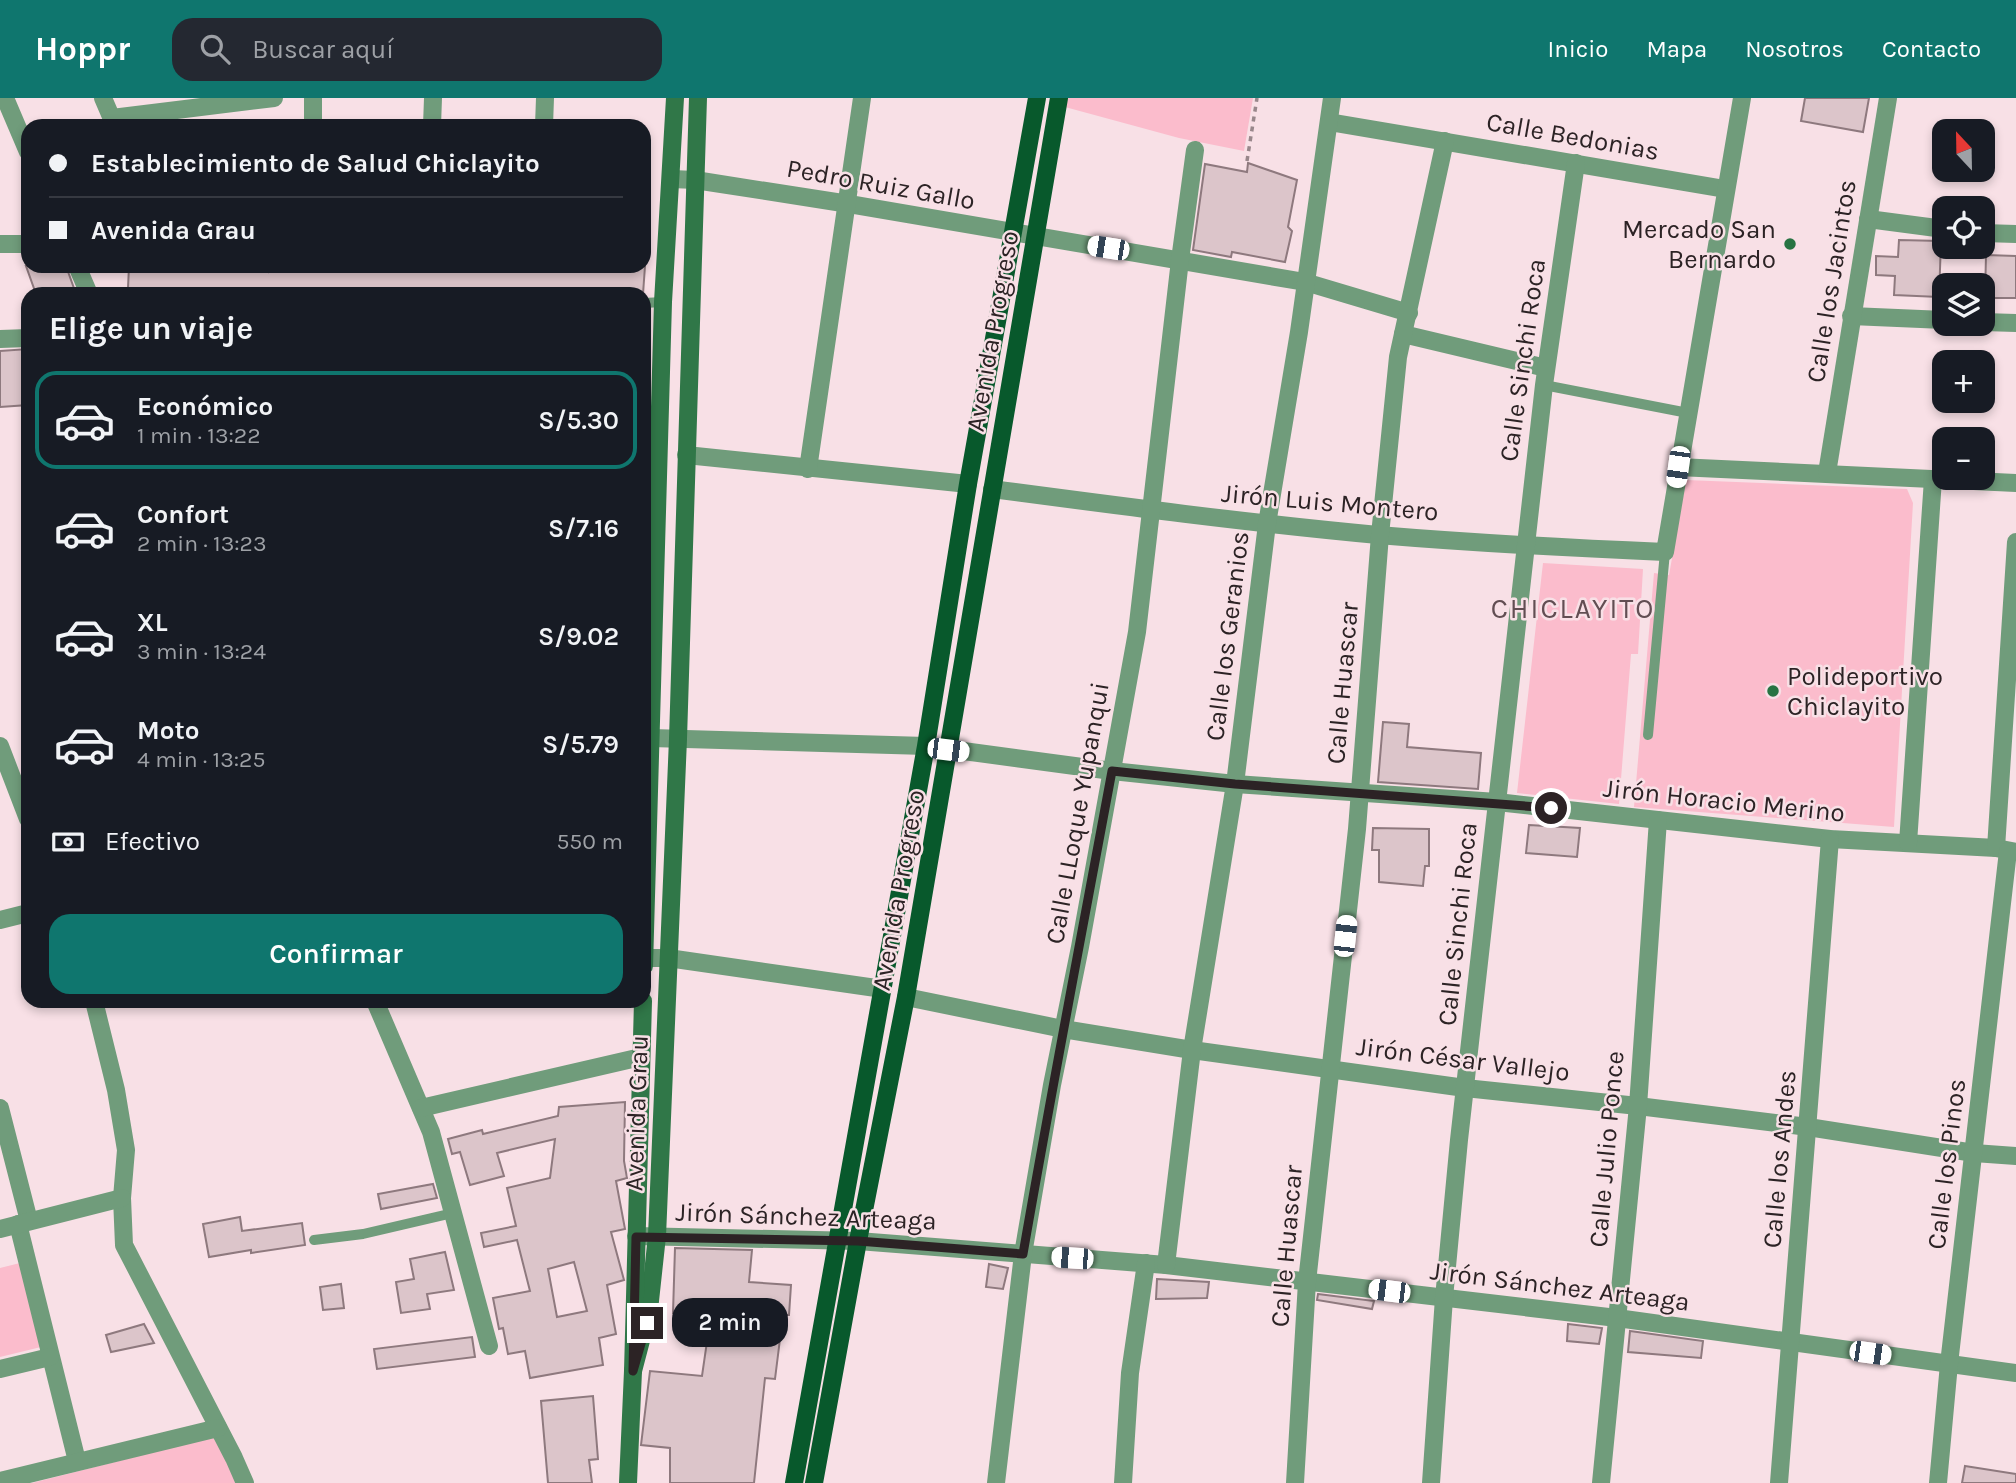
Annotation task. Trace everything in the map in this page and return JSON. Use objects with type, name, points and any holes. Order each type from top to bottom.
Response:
[{"type":"main road","name":"Avenida Progreso","points":[[794,1483],[926,746],[968,484],[1037,98]]},
{"type":"main road","name":"Avenida Progreso","points":[[814,1483],[906,997],[1059,98]]},
{"type":"street","points":[[5,98],[21,136]]},
{"type":"street","points":[[103,98],[113,119]]},
{"type":"street","points":[[134,119],[274,98]]},
{"type":"street","points":[[313,98],[313,119]]},
{"type":"street","points":[[432,119],[433,98]]},
{"type":"street","points":[[544,119],[545,98]]},
{"type":"street","points":[[651,737],[663,302],[675,98]]},
{"type":"street","name":"Avenida Grau","points":[[633,1371],[649,1310],[657,1236],[678,739],[698,98]]},
{"type":"street","points":[[808,469],[849,204],[862,98]]},
{"type":"street","name":"Calle los Geranios","points":[[1166,1265],[1192,1050],[1235,784],[1267,524],[1332,98]]},
{"type":"street","points":[[1665,552],[1742,98]]},
{"type":"street","name":"Calle los Jacintos","points":[[1827,473],[1888,98]]},
{"type":"street","name":"Calle Bedonias","points":[[1329,122],[1725,188]]},
{"type":"street","name":"Calle Huascar","points":[[1295,1483],[1307,1282],[1359,794],[1380,535],[1398,357],[1445,141]]},
{"type":"street","name":"Calle LLoque Yupanqui","points":[[996,1483],[1023,1254],[1137,632],[1195,150]]},
{"type":"street","name":"Calle Sinchi Roca","points":[[1431,1483],[1444,1298],[1465,1088],[1545,376],[1576,163]]},
{"type":"street","name":"Pedro Ruiz Gallo","points":[[671,179],[695,180],[849,204],[1306,282],[1409,313]]},
{"type":"street","points":[[1868,219],[1932,227]]},
{"type":"street","points":[[1995,233],[2016,234]]},
{"type":"street","points":[[0,244],[21,244]]},
{"type":"street","points":[[1851,316],[1932,319]]},
{"type":"street","points":[[1995,322],[2016,323]]},
{"type":"street","points":[[1403,334],[1545,376]]},
{"type":"street","points":[[0,339],[21,338]]},
{"type":"street","points":[[686,454],[968,484]]},
{"type":"street","points":[[1678,467],[1932,479]]},
{"type":"street","points":[[1995,482],[2016,483]]},
{"type":"street","name":"Jirón Luis Montero","points":[[992,489],[1267,524],[1380,535],[1525,546],[1665,552]]},
{"type":"street","points":[[1908,843],[1932,490]]},
{"type":"street","name":"Calle los Pinos","points":[[1938,1483],[2007,850],[2016,542]]},
{"type":"street","name":"Jirón Horacio Merino","points":[[651,737],[926,746],[1112,771],[1235,784],[1497,802],[1830,839],[2007,850]]},
{"type":"street","points":[[0,746],[8,788],[21,808]]},
{"type":"street","name":"Calle Julio Ponce","points":[[1601,1483],[1638,1106],[1658,820]]},
{"type":"street","name":"Calle los Andes","points":[[1779,1483],[1830,839]]},
{"type":"street","points":[[0,920],[21,915]]},
{"type":"street","points":[[651,958],[668,958],[883,989]]},
{"type":"street","name":"Jirón César Vallejo","points":[[906,997],[1192,1050],[1465,1088],[1638,1106],[1808,1127],[1974,1153],[2016,1156]]},
{"type":"street","points":[[96,1008],[116,1090],[126,1150],[122,1198],[124,1245],[245,1483]]},
{"type":"street","points":[[378,1008],[431,1132],[489,1346]]},
{"type":"street","name":"Avenida Grau","points":[[628,1483],[643,1008]]},
{"type":"street","points":[[421,1108],[641,1057]]},
{"type":"street","points":[[1,1118],[50,1357],[77,1461]]},
{"type":"street","points":[[0,1229],[122,1198]]},
{"type":"street","name":"Jirón Sánchez Arteaga","points":[[636,1237],[858,1241],[1146,1263],[1617,1318],[2016,1373]]},
{"type":"street","points":[[1123,1483],[1130,1373],[1146,1263]]},
{"type":"street","points":[[0,1369],[50,1357]]},
{"type":"street","points":[[0,1480],[29,1478],[77,1461],[218,1428]]},
{"type":"lane","points":[[651,303],[663,302]]},
{"type":"lane","points":[[1545,376],[1688,413]]},
{"type":"lane","points":[[1648,735],[1665,552]]},
{"type":"lane","points":[[314,1240],[363,1234],[453,1213]]},
{"type":"path","points":[[1247,162],[1257,98]]},
{"type":"shaded area","points":[[1067,98],[1253,98],[1244,151],[1179,138],[1065,107]]},
{"type":"shaded area","name":"Polideportivo Chiclayito","points":[[1686,480],[1907,489],[1913,503],[1894,827],[1634,807],[1654,573],[1669,575]]},
{"type":"shaded area","points":[[1543,563],[1643,569],[1638,654],[1631,654],[1619,804],[1517,793]]},
{"type":"shaded area","points":[[20,1263],[41,1347],[0,1357],[0,1268]]},
{"type":"shaded area","points":[[217,1436],[237,1483],[32,1483]]},
{"type":"building","points":[[1805,98],[1869,98],[1863,132],[1801,121]]},
{"type":"building","points":[[1248,163],[1297,180],[1288,227],[1292,231],[1285,262],[1232,252],[1231,257],[1193,250],[1205,164],[1247,172]]},
{"type":"building","points":[[1899,240],[1932,241],[1932,259],[1940,259],[1940,273],[1932,273],[1932,297],[1894,295],[1895,276],[1876,275],[1876,256],[1898,257]]},
{"type":"building","points":[[1995,255],[2016,256],[2016,298],[1995,298],[1995,273],[1986,273],[1986,259],[1995,259]]},
{"type":"building","points":[[28,273],[68,273],[74,287],[34,287]]},
{"type":"building","points":[[129,273],[644,273],[644,287],[128,287]]},
{"type":"building","points":[[21,350],[21,406],[0,407],[0,351]]},
{"type":"building","points":[[1383,722],[1409,724],[1407,747],[1481,753],[1478,789],[1378,782]]},
{"type":"building","points":[[1529,825],[1580,828],[1577,857],[1526,853]]},
{"type":"building","points":[[1373,828],[1429,829],[1429,866],[1425,866],[1423,886],[1379,882],[1379,850],[1372,850]]},
{"type":"building","points":[[625,1102],[624,1161],[627,1178],[616,1181],[625,1229],[611,1232],[624,1280],[607,1285],[616,1334],[599,1338],[603,1365],[530,1378],[525,1351],[508,1354],[503,1328],[499,1329],[493,1298],[530,1291],[517,1240],[484,1247],[481,1233],[516,1226],[507,1188],[550,1178],[555,1139],[497,1153],[504,1176],[470,1185],[460,1152],[452,1154],[448,1139],[482,1130],[483,1134],[558,1116],[559,1107]],"holes":[[[574,1262],[587,1311],[557,1317],[548,1269]]]},
{"type":"building","points":[[433,1184],[437,1198],[381,1209],[378,1194]]},
{"type":"building","points":[[240,1217],[242,1231],[302,1223],[305,1245],[209,1257],[203,1224]]},
{"type":"building","points":[[675,1248],[752,1250],[749,1282],[791,1285],[789,1315],[783,1315],[775,1379],[765,1378],[754,1483],[670,1483],[670,1448],[641,1445],[650,1371],[702,1376],[711,1314],[673,1313]]},
{"type":"building","points":[[445,1252],[454,1290],[427,1294],[430,1309],[401,1313],[396,1282],[414,1279],[410,1259]]},
{"type":"building","points":[[989,1264],[1008,1268],[1003,1289],[986,1287]]},
{"type":"building","points":[[1157,1279],[1209,1282],[1207,1298],[1156,1299]]},
{"type":"building","points":[[341,1284],[344,1308],[323,1310],[320,1287]]},
{"type":"building","points":[[1318,1294],[1374,1301],[1372,1309],[1317,1300]]},
{"type":"building","points":[[144,1324],[154,1343],[111,1352],[106,1335]]},
{"type":"building","points":[[1568,1324],[1602,1328],[1599,1344],[1567,1341]]},
{"type":"building","points":[[1630,1331],[1703,1341],[1701,1358],[1628,1352]]},
{"type":"building","points":[[472,1337],[475,1357],[377,1369],[374,1349]]},
{"type":"building","points":[[593,1396],[598,1459],[589,1460],[592,1483],[548,1483],[541,1401]]},
{"type":"building","points":[[1965,1466],[2016,1474],[2016,1483],[1962,1483]]},
{"type":"place","name":"Mercado San Bernardo","points":[[1790,244]]},
{"type":"place","name":"Polideportivo Chiclayito","points":[[1773,691]]},
{"type":"district","name":"CHICLAYITO","points":[[1573,608]]},
{"type":"route","points":[[647,1323],[633,1371],[636,1237],[858,1241],[1023,1254],[1052,1085],[1112,771],[1235,784],[1551,808]]}]
